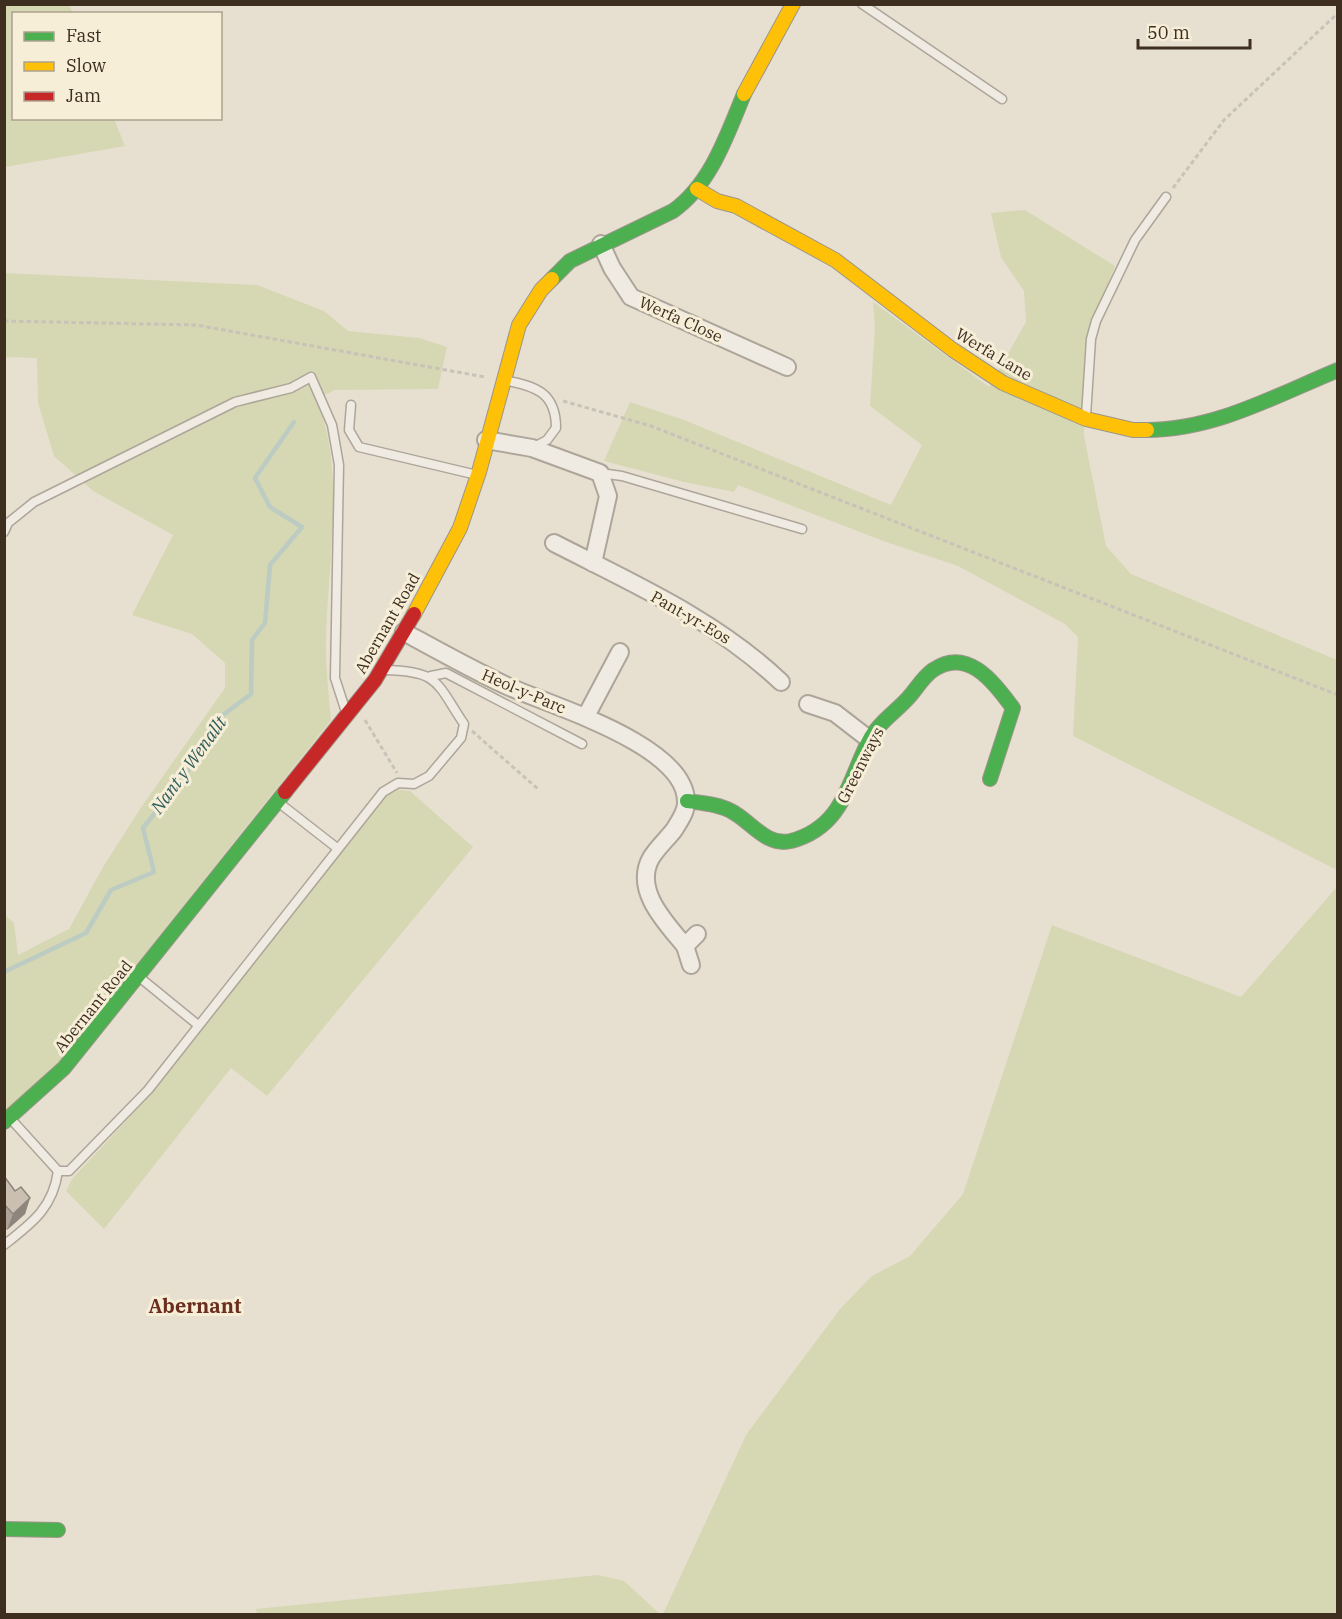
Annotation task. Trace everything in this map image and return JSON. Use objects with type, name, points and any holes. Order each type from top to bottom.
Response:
[{"type":"street","name":"Abernant Road","points":[[7,1119],[64,1068],[381,670],[404,632],[459,528],[478,475],[502,380],[519,325],[542,290],[570,261],[601,244],[673,212],[687,201],[717,158],[746,90],[793,4]]},
{"type":"street","name":"Werfa Lane","points":[[697,189],[717,201],[736,206],[835,260],[953,350],[1003,382],[1086,419],[1133,430],[1176,430],[1215,421],[1338,370]]},
{"type":"street","name":"Werfa Close","points":[[601,244],[612,268],[632,297],[787,367]]},
{"type":"street","points":[[486,440],[532,448],[600,473],[608,496],[593,563]]},
{"type":"street","name":"Pant-yr-Eos","points":[[554,543],[705,621],[750,652],[781,682]]},
{"type":"street","name":"Heol-y-Parc","points":[[404,632],[503,684],[586,716],[646,748],[669,766],[682,784],[687,801]]},
{"type":"street","points":[[586,716],[620,652]]},
{"type":"street","name":"Greenways","points":[[687,801],[718,806],[734,812],[762,836],[785,842],[806,835],[831,818],[849,796],[870,740],[882,721],[909,698],[924,678],[936,668],[956,660],[977,666],[991,679],[1013,708],[990,779]]},
{"type":"street","points":[[808,704],[835,713],[870,740]]},
{"type":"street","points":[[687,801],[681,818],[651,858],[645,873],[649,895],[661,917],[685,946],[691,965]]},
{"type":"street","points":[[685,946],[697,933]]},
{"type":"street","points":[[4,1529],[58,1530]]},
{"type":"lane","points":[[862,4],[1002,99]]},
{"type":"lane","points":[[1086,419],[1091,339],[1096,321],[1135,240],[1166,197]]},
{"type":"lane","points":[[4,532],[8,523],[34,502],[236,402],[291,388],[312,377],[333,425],[339,465],[335,678],[346,713]]},
{"type":"lane","points":[[502,380],[529,385],[547,397],[556,410],[556,428],[547,440],[532,448]]},
{"type":"lane","points":[[351,405],[350,430],[359,447],[478,475]]},
{"type":"lane","points":[[600,473],[622,476],[802,529]]},
{"type":"lane","points":[[381,670],[412,670],[430,676],[446,673],[582,744]]},
{"type":"lane","points":[[7,1119],[58,1171],[69,1171],[148,1090],[383,792],[398,783],[414,784],[429,776],[461,738],[464,724],[430,676]]},
{"type":"lane","points":[[277,801],[337,848]]},
{"type":"lane","points":[[138,976],[198,1025]]},
{"type":"lane","points":[[4,1245],[29,1226],[45,1208],[55,1191],[58,1171]]},
{"type":"path","points":[[1166,197],[1224,120],[1338,13]]},
{"type":"path","points":[[4,321],[196,325],[502,380]]},
{"type":"path","points":[[547,397],[651,426],[1338,695]]},
{"type":"path","points":[[346,713],[363,716],[397,772],[398,783]]},
{"type":"path","points":[[464,724],[538,789]]},
{"type":"green space","points":[[5,4],[69,5],[72,12],[12,12],[12,120],[114,120],[125,146],[5,167]]},
{"type":"green space","points":[[1025,210],[1115,266],[1086,338],[1084,436],[1106,546],[1131,574],[1337,660],[1337,870],[1073,736],[1078,637],[1065,624],[958,566],[886,542],[738,485],[734,492],[684,482],[604,461],[630,402],[684,420],[891,505],[922,445],[870,406],[875,327],[873,302],[989,387],[1026,322],[1024,291],[1001,257],[991,213]]},
{"type":"green space","points":[[5,273],[257,285],[324,311],[348,331],[419,338],[447,347],[438,389],[335,390],[316,399],[326,428],[333,490],[326,647],[331,720],[58,1063],[5,1111],[5,915],[14,923],[18,955],[69,929],[103,867],[140,809],[225,688],[225,663],[192,634],[132,615],[173,535],[93,491],[54,456],[38,403],[37,358],[5,357]]},
{"type":"green space","points":[[397,789],[410,791],[473,847],[267,1096],[231,1068],[104,1229],[66,1191],[72,1179],[152,1093],[384,796]]},
{"type":"green space","points":[[1337,887],[1337,1614],[663,1614],[746,1435],[840,1309],[872,1276],[910,1256],[963,1194],[1052,925],[1241,997]]},
{"type":"green space","points":[[598,1575],[624,1581],[660,1614],[257,1614],[256,1609]]},
{"type":"building","points":[[4,1176],[15,1191],[21,1187],[30,1198],[13,1214],[4,1204]]},
{"type":"waterway","name":"Nant y Wenallt","points":[[4,972],[86,933],[111,890],[154,872],[143,828],[185,775],[223,715],[251,694],[252,640],[265,623],[270,565],[302,527],[270,507],[255,478],[294,422]]},
{"type":"traffic: fast","points":[[552,279],[570,261],[673,211],[686,200],[708,173],[744,94]]},
{"type":"traffic: fast","points":[[1147,430],[1197,424],[1221,418],[1338,370]]},
{"type":"traffic: fast","points":[[687,801],[726,809],[738,815],[766,837],[774,840],[791,841],[809,834],[823,824],[843,799],[863,753],[879,726],[929,673],[946,664],[958,662],[969,665],[989,679],[1013,708],[990,779]]},
{"type":"traffic: fast","points":[[4,1122],[64,1068],[285,792]]},
{"type":"traffic: fast","points":[[4,1529],[58,1530]]},
{"type":"traffic: slow","points":[[744,94],[793,4]]},
{"type":"traffic: slow","points":[[697,189],[717,201],[736,206],[835,260],[953,350],[1003,383],[1086,419],[1133,430],[1147,430]]},
{"type":"traffic: slow","points":[[414,614],[460,528],[479,472],[519,325],[541,290],[552,279]]},
{"type":"traffic: jam","points":[[285,792],[375,680],[414,614]]},
{"type":"district","name":"Abernant","points":[[195,1306]]}]
